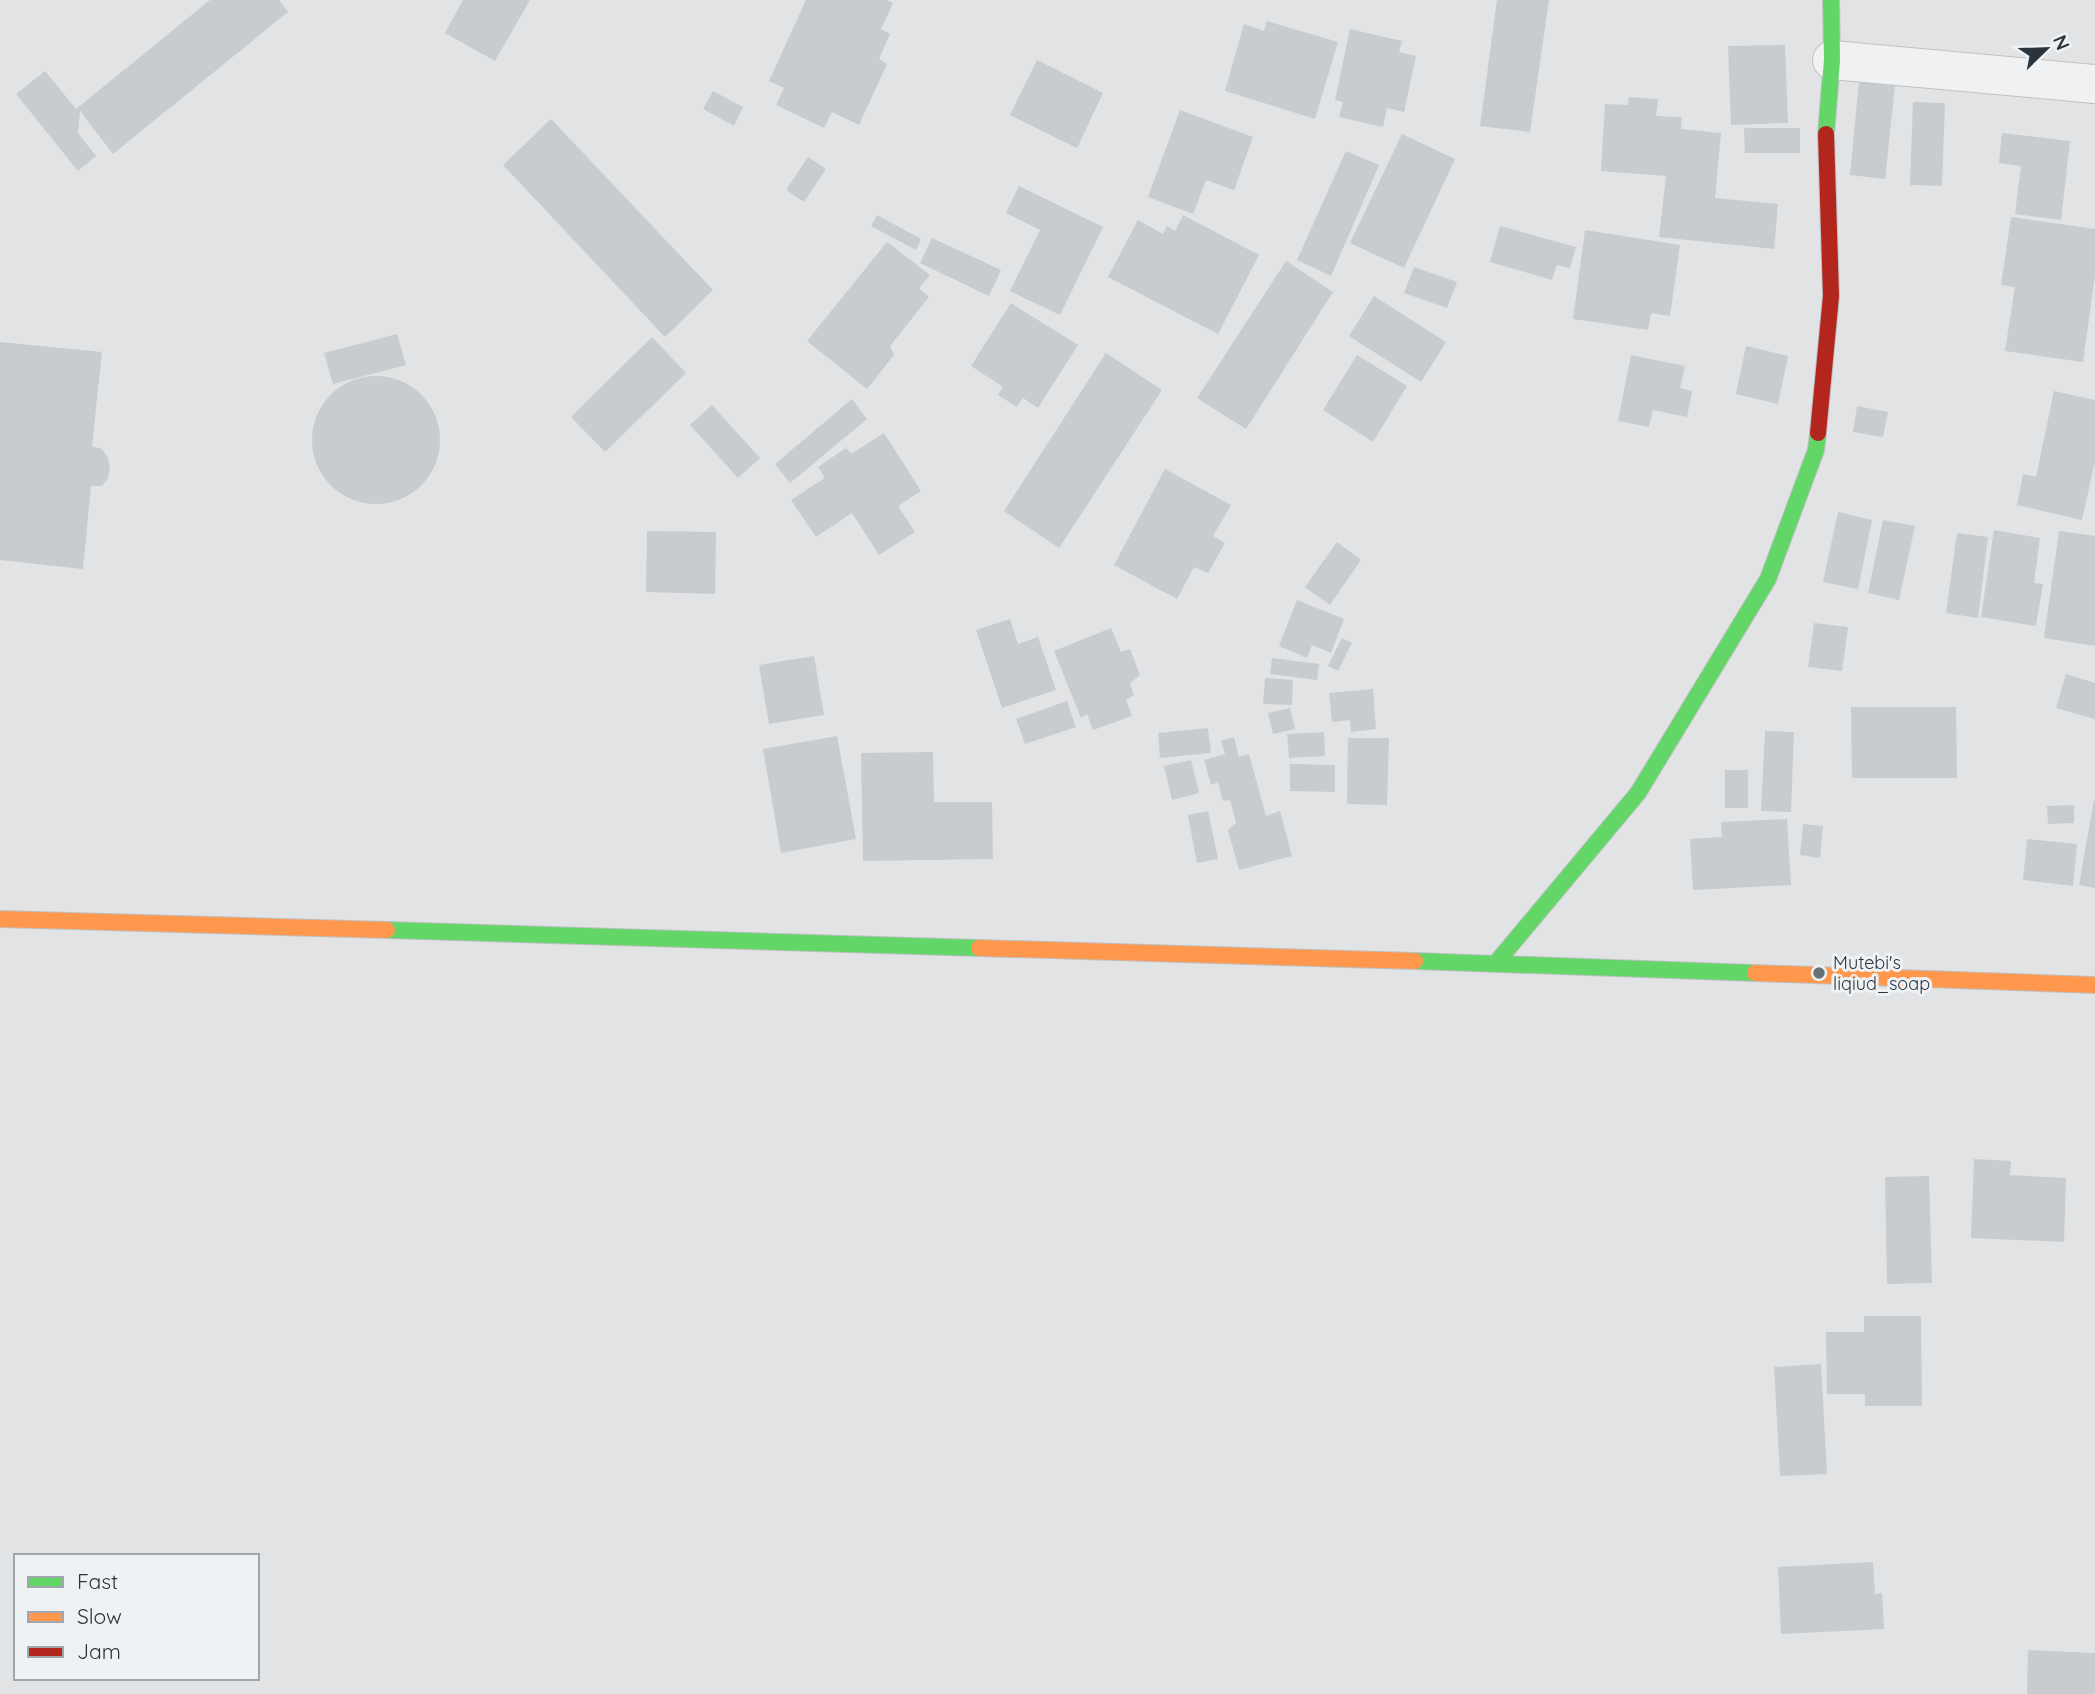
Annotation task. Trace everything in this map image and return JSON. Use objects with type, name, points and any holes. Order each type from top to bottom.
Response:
[{"type":"street","points":[[1496,963],[1638,793],[1768,579],[1815,450],[1831,296],[1826,119],[1832,60],[1831,0]]},
{"type":"street","points":[[1832,60],[2095,84]]},
{"type":"street","points":[[0,919],[1496,963],[2095,985]]},
{"type":"building","points":[[210,0],[279,0],[288,12],[113,154],[80,111],[78,133],[96,156],[78,171],[16,94],[45,71],[76,109]]},
{"type":"building","points":[[463,0],[530,0],[495,61],[445,33]]},
{"type":"building","points":[[806,0],[886,0],[893,3],[881,29],[890,34],[879,59],[887,64],[859,125],[832,112],[824,128],[776,105],[784,88],[769,81]]},
{"type":"building","points":[[1497,0],[1549,0],[1530,132],[1480,126]]},
{"type":"building","points":[[1267,21],[1338,42],[1315,119],[1225,91],[1244,24],[1264,31]]},
{"type":"building","points":[[1350,29],[1402,41],[1399,52],[1416,56],[1404,112],[1387,108],[1383,127],[1339,117],[1343,102],[1335,100]]},
{"type":"building","points":[[1785,45],[1788,123],[1731,125],[1728,46]]},
{"type":"building","points":[[1037,60],[1103,93],[1077,148],[1010,115]]},
{"type":"building","points":[[1859,82],[1895,86],[1885,179],[1850,175]]},
{"type":"building","points":[[713,91],[743,107],[734,126],[703,109]]},
{"type":"building","points":[[1629,97],[1658,99],[1656,116],[1682,117],[1681,129],[1721,133],[1715,198],[1778,204],[1774,249],[1659,237],[1666,176],[1601,171],[1605,104],[1628,105]]},
{"type":"building","points":[[1913,102],[1945,103],[1942,186],[1910,185]]},
{"type":"building","points":[[1180,110],[1253,137],[1234,190],[1206,180],[1193,214],[1148,197]]},
{"type":"building","points":[[551,119],[713,290],[665,337],[503,165]]},
{"type":"building","points":[[1744,128],[1800,128],[1800,153],[1745,153]]},
{"type":"building","points":[[2002,133],[2070,141],[2061,220],[2015,214],[2021,166],[1999,163]]},
{"type":"building","points":[[1402,134],[1455,159],[1404,268],[1350,243]]},
{"type":"building","points":[[1346,151],[1379,165],[1331,276],[1297,260]]},
{"type":"building","points":[[808,157],[826,169],[804,202],[786,190]]},
{"type":"building","points":[[1019,186],[1103,227],[1060,315],[1010,291],[1040,230],[1006,213]]},
{"type":"building","points":[[877,215],[921,239],[916,250],[871,226]]},
{"type":"building","points":[[1183,215],[1259,255],[1218,334],[1108,277],[1138,220],[1163,234],[1167,226],[1175,231]]},
{"type":"building","points":[[2011,217],[2095,229],[2095,275],[2083,362],[2005,351],[2015,287],[2001,285]]},
{"type":"building","points":[[1500,226],[1576,247],[1570,268],[1557,265],[1552,280],[1490,262]]},
{"type":"building","points":[[1585,230],[1680,245],[1670,316],[1651,313],[1648,330],[1573,319]]},
{"type":"building","points":[[932,238],[1001,270],[989,296],[920,263]]},
{"type":"building","points":[[887,242],[930,275],[919,288],[929,297],[890,346],[894,355],[867,389],[807,341]]},
{"type":"building","points":[[1286,261],[1333,292],[1246,429],[1197,398]]},
{"type":"building","points":[[1414,267],[1457,282],[1447,308],[1404,293]]},
{"type":"building","points":[[1374,296],[1446,342],[1421,382],[1349,336]]},
{"type":"building","points":[[1011,303],[1078,345],[1038,408],[1023,398],[1017,407],[998,395],[1003,387],[971,366]]},
{"type":"building","points":[[397,334],[406,365],[333,384],[324,353]]},
{"type":"building","points":[[652,337],[686,373],[605,452],[571,417]]},
{"type":"building","points":[[0,342],[102,352],[92,446],[102,449],[110,468],[108,478],[102,486],[91,486],[83,569],[0,560]]},
{"type":"building","points":[[1746,346],[1788,356],[1778,404],[1736,394]]},
{"type":"building","points":[[1106,353],[1162,390],[1059,548],[1004,511]]},
{"type":"building","points":[[1357,355],[1407,386],[1373,442],[1323,410]]},
{"type":"building","points":[[1631,355],[1685,366],[1680,388],[1692,391],[1687,417],[1653,410],[1649,427],[1618,421]]},
{"type":"building","points":[[376,376],[400,381],[421,395],[435,416],[440,440],[435,464],[421,485],[400,499],[376,504],[352,499],[331,485],[317,464],[312,440],[317,416],[331,395],[352,381]]},
{"type":"building","points":[[2054,391],[2095,400],[2095,461],[2082,520],[2017,505],[2023,474],[2036,477]]},
{"type":"building","points":[[852,399],[867,419],[790,483],[775,464]]},
{"type":"building","points":[[712,405],[760,458],[738,478],[690,425]]},
{"type":"building","points":[[1857,406],[1888,412],[1883,437],[1853,432]]},
{"type":"building","points":[[884,433],[921,491],[898,506],[915,532],[879,555],[852,513],[816,537],[791,500],[825,478],[818,467],[846,448],[851,454]]},
{"type":"building","points":[[1165,469],[1231,505],[1213,536],[1225,543],[1208,573],[1194,567],[1177,599],[1114,565]]},
{"type":"building","points":[[1838,512],[1872,520],[1858,589],[1823,582]]},
{"type":"building","points":[[1883,520],[1915,526],[1899,600],[1868,593]]},
{"type":"building","points":[[1994,530],[2040,538],[2034,583],[2043,584],[2036,626],[1981,617]]},
{"type":"building","points":[[647,531],[716,532],[715,594],[646,592]]},
{"type":"building","points":[[2059,531],[2095,536],[2095,646],[2044,638]]},
{"type":"building","points":[[1957,533],[1988,537],[1978,618],[1946,613]]},
{"type":"building","points":[[1337,542],[1361,560],[1330,605],[1305,587]]},
{"type":"building","points":[[1297,600],[1344,619],[1331,653],[1312,645],[1307,658],[1279,646]]},
{"type":"building","points":[[1010,619],[1018,644],[1038,637],[1056,690],[1002,708],[976,630]]},
{"type":"building","points":[[1814,623],[1848,627],[1842,671],[1808,667]]},
{"type":"building","points":[[1111,628],[1121,652],[1130,649],[1140,675],[1130,683],[1134,695],[1126,700],[1132,716],[1093,730],[1087,714],[1081,718],[1054,651]]},
{"type":"building","points":[[1342,638],[1352,643],[1338,671],[1328,666]]},
{"type":"building","points":[[814,656],[824,715],[769,724],[759,665]]},
{"type":"building","points":[[1272,658],[1319,664],[1317,680],[1270,674]]},
{"type":"building","points":[[2066,674],[2095,683],[2095,719],[2056,708]]},
{"type":"building","points":[[1265,678],[1293,680],[1292,705],[1263,704]]},
{"type":"building","points":[[1373,689],[1376,729],[1351,732],[1350,720],[1332,722],[1329,693]]},
{"type":"building","points":[[1067,701],[1076,727],[1025,744],[1016,719]]},
{"type":"building","points":[[1851,707],[1956,707],[1957,778],[1852,778]]},
{"type":"building","points":[[1290,708],[1295,729],[1273,734],[1268,713]]},
{"type":"building","points":[[1208,728],[1211,753],[1160,758],[1158,733]]},
{"type":"building","points":[[1765,731],[1794,732],[1791,812],[1761,811]]},
{"type":"building","points":[[1324,732],[1325,756],[1289,758],[1287,734]]},
{"type":"building","points":[[837,736],[856,839],[781,853],[763,749]]},
{"type":"building","points":[[1234,737],[1239,757],[1249,754],[1266,816],[1280,811],[1292,856],[1239,870],[1228,830],[1236,823],[1230,800],[1223,801],[1218,782],[1211,785],[1204,760],[1225,754],[1221,741]]},
{"type":"building","points":[[1348,738],[1389,738],[1387,805],[1347,804]]},
{"type":"building","points":[[933,752],[934,802],[992,802],[993,859],[863,861],[861,753]]},
{"type":"building","points":[[1191,760],[1199,793],[1172,800],[1164,766]]},
{"type":"building","points":[[1290,764],[1335,765],[1335,792],[1290,791]]},
{"type":"building","points":[[1725,770],[1748,770],[1748,808],[1725,808]]},
{"type":"building","points":[[2095,801],[2095,888],[2079,885]]},
{"type":"building","points":[[2074,805],[2074,823],[2048,824],[2047,806]]},
{"type":"building","points":[[1208,811],[1218,859],[1197,863],[1188,815]]},
{"type":"building","points":[[1787,819],[1791,885],[1693,890],[1690,839],[1722,837],[1721,822]]},
{"type":"building","points":[[1803,824],[1823,826],[1820,858],[1800,855]]},
{"type":"building","points":[[2027,839],[2077,844],[2073,886],[2023,880]]},
{"type":"building","points":[[1974,1159],[2011,1161],[2010,1175],[2066,1178],[2064,1242],[1971,1238]]},
{"type":"building","points":[[1929,1176],[1932,1283],[1887,1284],[1885,1177]]},
{"type":"building","points":[[1864,1316],[1921,1316],[1922,1406],[1865,1406],[1865,1394],[1827,1394],[1826,1332],[1864,1332]]},
{"type":"building","points":[[1821,1364],[1827,1474],[1780,1476],[1774,1367]]},
{"type":"building","points":[[1873,1562],[1875,1594],[1882,1593],[1884,1629],[1781,1634],[1778,1567]]},
{"type":"building","points":[[2028,1650],[2095,1653],[2095,1694],[2027,1694]]},
{"type":"traffic: fast","points":[[1826,134],[1832,60],[1831,0]]},
{"type":"traffic: fast","points":[[1496,963],[1638,793],[1768,579],[1816,450],[1818,433]]},
{"type":"traffic: fast","points":[[387,930],[979,948]]},
{"type":"traffic: fast","points":[[1415,961],[1755,973]]},
{"type":"traffic: slow","points":[[0,919],[387,930]]},
{"type":"traffic: slow","points":[[979,948],[1415,961]]},
{"type":"traffic: slow","points":[[1755,973],[2095,985]]},
{"type":"traffic: jam","points":[[1818,433],[1831,296],[1826,134]]},
{"type":"place","name":"Mutebi's liqiud_soap","points":[[1819,973]]}]
